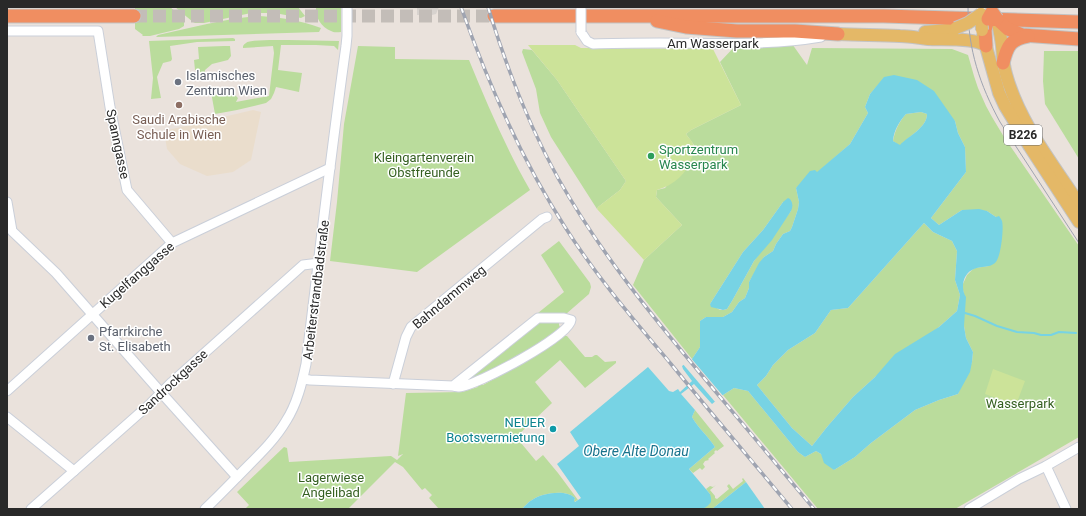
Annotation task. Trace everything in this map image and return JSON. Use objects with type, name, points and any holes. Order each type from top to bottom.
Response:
[{"type":"highway","points":[[7,16],[134,16]]},
{"type":"highway","points":[[494,16],[884,16],[1079,22]]},
{"type":"highway","points":[[632,16],[686,27],[737,31],[795,31],[838,34]]},
{"type":"highway","points":[[986,46],[990,16],[1017,33],[1028,36],[1079,39]]},
{"type":"highway","points":[[1003,63],[1008,48],[1012,42],[1018,38],[1028,36]]},
{"type":"main road","points":[[902,36],[956,28],[990,16],[996,48],[1003,63]]},
{"type":"main road","points":[[838,34],[902,36],[970,41],[986,46]]},
{"type":"main road","name":"B226","points":[[986,46],[998,93],[1030,147],[1079,222]]},
{"type":"main road","name":"B226","points":[[1003,63],[1010,88],[1026,122],[1079,204]]},
{"type":"street","name":"Arbeiterstrandbadstraße","points":[[205,509],[271,442],[283,426],[294,407],[303,379],[319,264],[335,123],[347,36],[347,7]]},
{"type":"street","name":"Am Wasserpark","points":[[581,7],[581,32],[587,41],[593,44],[728,44],[790,41],[838,34]]},
{"type":"street","name":"Spanngasse","points":[[7,31],[98,31],[110,107],[127,190],[172,242]]},
{"type":"street","name":"Kugelfanggasse","points":[[7,391],[172,242],[330,168]]},
{"type":"street","points":[[7,202],[9,233],[56,273],[237,477]]},
{"type":"street","name":"Bahndammweg","points":[[393,384],[406,337],[411,327],[546,217]]},
{"type":"street","name":"Sandrockgasse","points":[[31,509],[303,265],[319,264]]},
{"type":"street","points":[[303,379],[459,387],[494,374],[543,346],[569,325],[571,320],[569,318],[538,318],[453,386]]},
{"type":"street","points":[[7,417],[74,471]]},
{"type":"street","points":[[969,509],[1079,446]]},
{"type":"street","points":[[1046,466],[1066,509]]},
{"type":"shaded area","points":[[417,7],[439,7],[436,14],[417,15]]},
{"type":"shaded area","points":[[253,110],[261,112],[251,160],[233,172],[207,176],[180,164],[167,149],[164,131]]},
{"type":"green space","points":[[135,7],[170,7],[184,19],[184,26],[179,29],[150,36],[142,36],[143,35],[135,29]]},
{"type":"green space","points":[[175,7],[298,7],[305,16],[301,18],[275,13],[251,13],[204,23],[195,23]]},
{"type":"green space","points":[[316,7],[341,7],[341,32],[332,32],[324,27],[319,21]]},
{"type":"green space","points":[[260,16],[291,20],[321,28],[319,32],[156,37],[158,35],[222,21]]},
{"type":"green space","points":[[233,38],[235,41],[197,42],[170,46],[172,59],[171,61],[163,63],[157,77],[161,98],[151,99],[153,78],[149,41]]},
{"type":"green space","points":[[253,41],[339,41],[338,50],[334,46],[281,45],[278,70],[302,73],[299,92],[276,87],[271,99],[266,103],[215,114],[211,92],[216,95],[233,93],[238,98],[236,102],[269,96],[274,53],[273,46],[243,48],[244,44]]},
{"type":"green space","name":"Wasserpark","points":[[790,41],[807,65],[812,48],[952,49],[968,55],[978,88],[992,117],[1004,137],[1079,246],[1079,437],[955,509],[818,509],[723,395],[734,388],[748,391],[798,452],[805,457],[816,451],[821,454],[834,470],[855,457],[915,410],[958,394],[972,362],[973,352],[966,338],[964,326],[964,294],[962,286],[967,275],[972,270],[975,268],[989,266],[996,217],[987,211],[962,210],[939,225],[931,218],[966,172],[965,147],[958,133],[955,121],[885,77],[870,94],[865,107],[868,113],[850,144],[817,173],[796,188],[799,202],[792,227],[790,231],[783,234],[773,251],[764,257],[749,282],[749,288],[745,298],[739,302],[732,312],[723,317],[706,317],[700,321],[700,347],[692,359],[633,285],[644,260],[682,225],[656,197],[657,190],[665,188],[694,152],[694,145],[686,134],[691,130],[741,105],[720,62],[737,44]],"holes":[[[783,202],[791,211],[754,261],[727,309],[720,310],[710,304],[743,252],[763,230]]]},
{"type":"green space","name":"Sportzentrum Wasserpark","points":[[528,45],[575,45],[581,48],[713,49],[741,105],[691,130],[686,134],[694,147],[694,152],[690,163],[679,178],[669,185],[657,190],[656,197],[682,225],[644,260],[597,209],[620,190],[626,181],[557,80]]},
{"type":"green space","points":[[230,46],[231,56],[228,60],[212,64],[205,70],[205,72],[197,73],[197,70],[195,70],[194,60],[199,59],[198,47]]},
{"type":"green space","name":"Kleingartenverein Obstfreunde","points":[[358,46],[395,47],[395,59],[469,60],[497,126],[530,190],[417,272],[330,261],[344,124]]},
{"type":"green space","points":[[523,49],[532,50],[557,80],[626,181],[620,190],[597,209],[551,137],[540,113],[536,89],[522,52]]},
{"type":"green space","points":[[1044,51],[1079,51],[1079,159],[1045,104],[1043,81]]},
{"type":"green space","points":[[921,112],[927,114],[921,128],[900,146],[893,141],[898,126],[906,114]]},
{"type":"green space","points":[[924,223],[933,232],[952,241],[957,251],[955,280],[960,295],[957,311],[875,377],[853,397],[812,446],[792,428],[757,385],[766,376],[773,365],[788,350],[815,333],[831,310],[848,308]]},
{"type":"green space","points":[[559,241],[590,283],[591,287],[589,294],[566,314],[539,315],[538,313],[564,292],[541,255]]},
{"type":"green space","points":[[559,321],[561,329],[542,344],[496,369],[462,383],[538,322]]},
{"type":"green space","name":"Lagerwiese Angelibad","points":[[564,336],[567,336],[585,357],[597,355],[605,362],[616,361],[616,363],[585,388],[560,360],[535,382],[552,403],[516,437],[536,461],[543,455],[578,500],[574,502],[575,498],[571,495],[554,493],[542,495],[536,498],[522,509],[439,509],[429,498],[432,495],[425,488],[422,490],[403,467],[395,462],[348,509],[245,509],[249,505],[237,492],[284,447],[287,448],[289,462],[391,456],[397,460],[403,454],[398,456],[406,393],[462,392],[478,387],[478,385],[483,385],[518,366]]},
{"type":"green space","points":[[993,369],[1025,381],[1016,405],[985,394]]},
{"type":"green space","points":[[695,410],[724,446],[717,451],[716,450],[714,452],[715,453],[708,459],[709,460],[705,461],[703,464],[705,467],[702,470],[700,468],[693,473],[689,469],[715,447],[692,417]]},
{"type":"green space","points":[[743,478],[746,482],[712,509],[703,509],[710,503],[710,494],[706,489],[710,486],[713,487],[716,485],[710,490],[717,499],[729,489],[727,486],[729,484],[733,489],[743,481]]},
{"type":"water","name":"Obere Alte Donau","points":[[894,75],[917,80],[934,91],[955,121],[958,133],[965,147],[966,172],[931,218],[939,225],[962,210],[979,209],[987,211],[996,217],[999,216],[1002,221],[1002,243],[997,260],[990,266],[977,268],[970,271],[965,277],[963,285],[966,297],[964,326],[966,338],[973,352],[970,372],[958,394],[915,410],[855,457],[834,470],[824,463],[821,454],[816,451],[805,457],[798,452],[748,391],[734,388],[712,404],[694,384],[681,394],[695,410],[692,417],[694,421],[715,447],[689,469],[710,494],[711,501],[703,509],[522,509],[528,503],[542,495],[560,493],[571,495],[575,498],[575,502],[581,498],[557,464],[579,446],[570,432],[648,367],[669,391],[673,392],[678,389],[680,392],[692,381],[682,366],[692,359],[700,347],[700,321],[706,317],[723,317],[732,312],[739,302],[745,298],[749,288],[749,282],[759,263],[764,257],[773,251],[783,234],[790,231],[792,227],[799,202],[796,188],[810,171],[815,170],[817,172],[850,144],[868,113],[865,107],[870,94],[884,77]],"holes":[[[921,112],[927,114],[921,128],[900,145],[893,141],[897,126],[906,114]],[[924,223],[933,232],[952,241],[957,251],[955,280],[960,295],[957,311],[939,327],[895,354],[875,377],[853,397],[812,446],[792,428],[757,385],[766,376],[773,365],[788,350],[815,333],[831,310],[848,308]]]},
{"type":"water","points":[[788,198],[792,204],[791,211],[772,240],[754,261],[727,309],[723,310],[711,307],[710,304],[743,252],[763,230],[783,202]]},
{"type":"water","points":[[746,482],[765,509],[712,509]]},
{"type":"pier","points":[[690,357],[724,397],[716,403],[682,363]]},
{"type":"waterway","points":[[965,313],[997,326],[1017,332],[1041,335],[1051,335],[1059,332],[1076,333]]},
{"type":"tunnel","points":[[134,16],[494,16]]},
{"type":"tram line","points":[[968,7],[970,38],[976,67],[993,108],[1000,122],[1079,243]]},
{"type":"railway","points":[[461,7],[482,64],[520,148],[565,227],[602,280],[629,314],[792,509]]},
{"type":"railway","points":[[488,7],[502,51],[527,116],[547,158],[574,205],[608,257],[665,331],[814,509]]},
{"type":"place","name":"Islamisches Zentrum Wien","points":[[178,82]]},
{"type":"place","name":"Saudi Arabische Schule in Wien","points":[[179,105]]},
{"type":"place","name":"Sportzentrum Wasserpark","points":[[651,156]]},
{"type":"place","name":"Pfarrkirche St. Elisabeth","points":[[91,338]]},
{"type":"place","name":"NEUER Bootsvermietung","points":[[553,429]]}]
